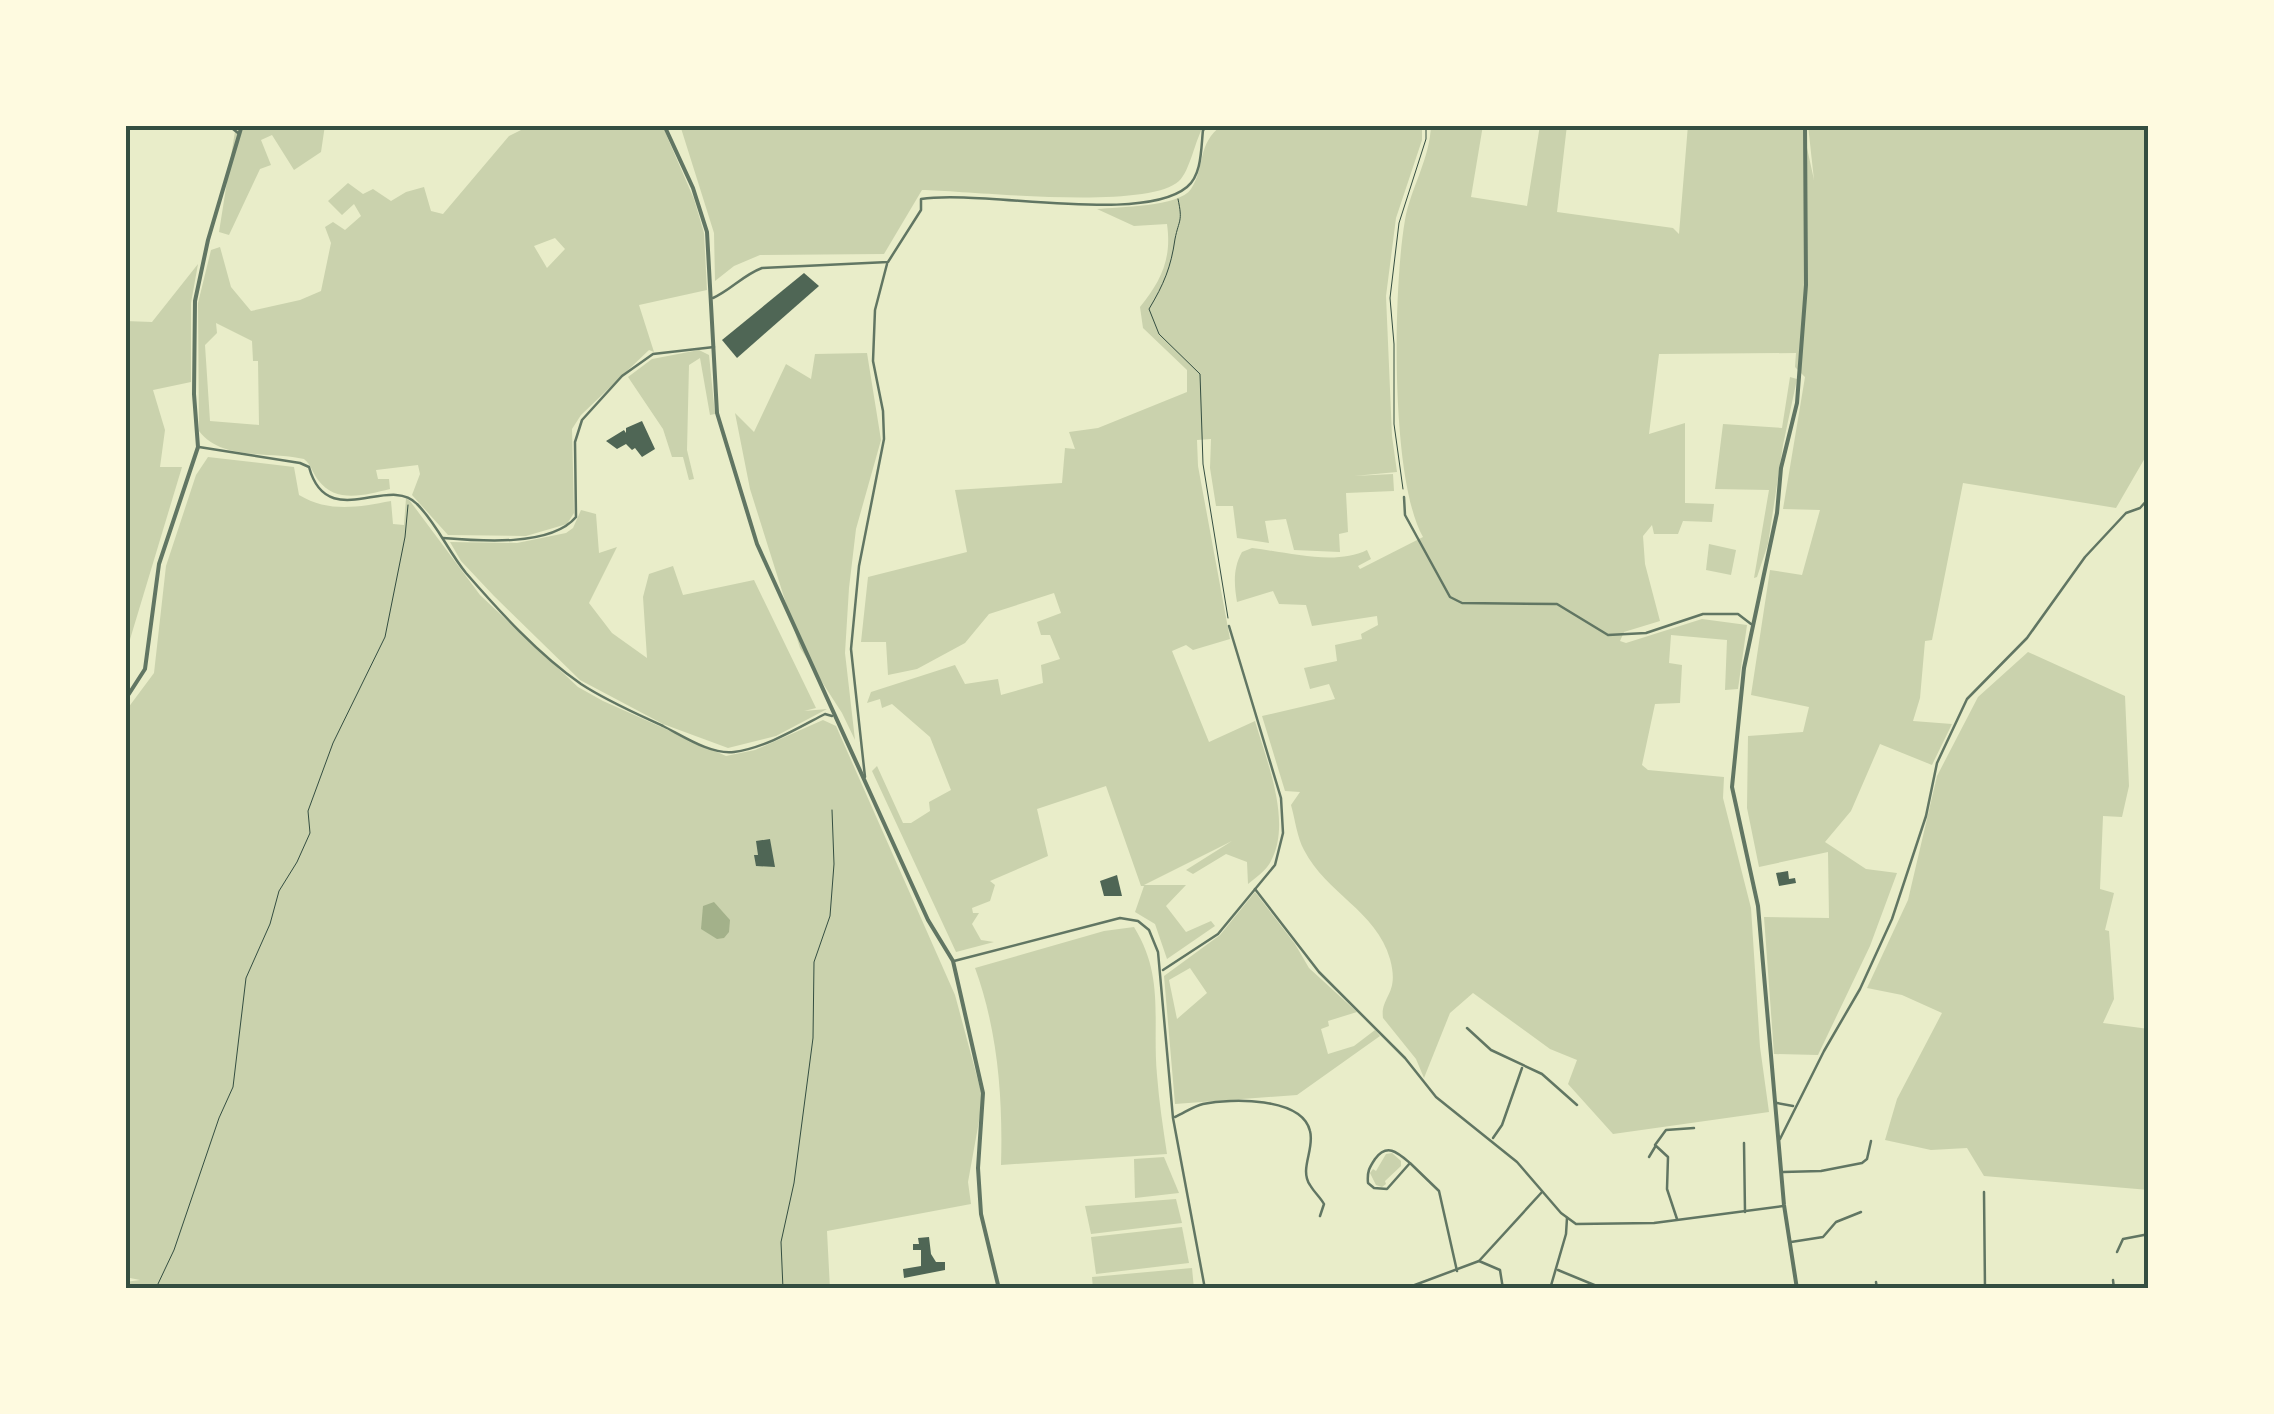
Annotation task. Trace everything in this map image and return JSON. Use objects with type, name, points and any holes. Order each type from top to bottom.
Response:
[{"type":"street","points":[[228,125],[239,134]]},
{"type":"street","points":[[125,700],[145,669],[159,564],[198,447],[195,301],[208,240],[242,125]]},
{"type":"street","points":[[664,125],[702,210],[713,298],[717,413],[757,544],[928,920],[954,961],[984,1093],[978,1168],[982,1214],[999,1289]]},
{"type":"street","points":[[866,777],[852,649],[858,566],[884,439],[874,361],[875,310],[888,262],[921,210],[921,199],[1105,204],[1142,202],[1176,194],[1190,185],[1200,161],[1203,130],[1212,125]]},
{"type":"street","points":[[1797,1289],[1784,1206],[1758,906],[1732,787],[1744,668],[1797,402],[1806,285],[1804,127]]},
{"type":"street","points":[[713,298],[744,275],[762,268],[888,262]]},
{"type":"street","points":[[442,538],[539,537],[568,527],[576,518],[575,442],[582,420],[622,376],[652,354],[714,346]]},
{"type":"street","points":[[198,447],[300,463],[309,468],[313,483],[330,495],[351,502],[390,494],[408,496],[484,592],[579,683],[694,742],[737,752],[825,714],[838,718]]},
{"type":"street","points":[[1404,497],[1405,515],[1450,596],[1462,603],[1557,604],[1608,635],[1646,633],[1704,614],[1740,613],[1752,626]]},
{"type":"street","points":[[1780,1139],[1860,989],[1892,919],[1926,816],[1937,764],[1967,699],[2027,638],[2085,556],[2126,514],[2140,508],[2149,498]]},
{"type":"street","points":[[1162,971],[1218,934],[1275,865],[1283,833],[1282,798],[1230,626]]},
{"type":"street","points":[[1255,889],[1319,972],[1405,1058],[1436,1097],[1516,1162],[1576,1224],[1678,1220],[1784,1206]]},
{"type":"street","points":[[954,961],[1120,918],[1138,921],[1149,930],[1162,971],[1174,1118],[1205,1289]]},
{"type":"street","points":[[1467,1028],[1490,1050],[1542,1074],[1577,1105]]},
{"type":"street","points":[[1491,1140],[1502,1125],[1523,1066]]},
{"type":"street","points":[[1174,1118],[1200,1104],[1229,1102],[1292,1109],[1304,1118],[1311,1132],[1305,1172],[1308,1184],[1324,1204],[1320,1216]]},
{"type":"street","points":[[1776,1103],[1794,1107]]},
{"type":"street","points":[[1650,1157],[1666,1130],[1694,1128]]},
{"type":"street","points":[[1782,1172],[1821,1171],[1862,1163],[1867,1159],[1871,1141]]},
{"type":"street","points":[[1744,1143],[1745,1213]]},
{"type":"street","points":[[1655,1146],[1668,1157],[1668,1189],[1678,1220]]},
{"type":"street","points":[[1410,1162],[1387,1189],[1374,1188],[1368,1182],[1368,1170],[1380,1152],[1395,1150],[1410,1162],[1438,1191],[1457,1271]]},
{"type":"street","points":[[1404,1289],[1479,1261],[1542,1192]]},
{"type":"street","points":[[1984,1192],[1985,1289]]},
{"type":"street","points":[[1790,1242],[1823,1238],[1836,1222],[1861,1212]]},
{"type":"street","points":[[1550,1289],[1567,1218]]},
{"type":"street","points":[[1566,1234],[1576,1224]]},
{"type":"street","points":[[2117,1252],[2123,1239],[2149,1234]]},
{"type":"street","points":[[1479,1261],[1500,1270],[1504,1289]]},
{"type":"street","points":[[1556,1269],[1604,1289]]},
{"type":"street","points":[[2113,1280],[2114,1289]]},
{"type":"street","points":[[1876,1282],[1876,1289]]},
{"type":"path","points":[[1404,497],[1394,424],[1390,298],[1400,224],[1426,139],[1426,125]]},
{"type":"path","points":[[1176,194],[1182,221],[1174,258],[1149,309],[1159,334],[1200,374],[1203,464],[1230,626]]},
{"type":"path","points":[[152,1289],[174,1250],[233,1087],[246,978],[270,924],[279,892],[310,833],[308,811],[333,743],[384,637],[405,537],[408,496]]},
{"type":"path","points":[[783,1289],[781,1242],[794,1183],[814,1038],[814,962],[830,916],[834,864],[832,810]]},
{"type":"shaded area","points":[[236,125],[325,125],[321,152],[294,170],[272,135],[261,140],[271,165],[260,169],[229,235],[219,232]]},
{"type":"shaded area","points":[[519,125],[662,125],[694,199],[704,233],[707,290],[639,305],[654,352],[649,350],[581,415],[572,429],[574,513],[567,524],[526,536],[448,535],[412,495],[420,474],[418,465],[376,470],[378,479],[389,479],[390,489],[342,495],[325,488],[304,459],[233,451],[220,447],[199,431],[198,303],[211,250],[220,247],[231,287],[251,311],[300,300],[321,291],[331,243],[325,227],[333,222],[345,230],[361,216],[354,204],[342,215],[328,201],[348,183],[363,194],[373,189],[391,201],[424,187],[431,211],[443,214],[509,136],[523,129]],"holes":[[[555,238],[565,249],[547,268],[534,246]],[[216,323],[252,341],[253,361],[258,361],[259,425],[210,421],[205,345],[217,333]]]},
{"type":"shaded area","points":[[680,125],[1204,125],[1183,176],[1161,190],[1097,197],[922,190],[884,254],[760,255],[734,266],[715,281],[714,233]]},
{"type":"shaded area","points":[[1222,125],[1422,125],[1422,140],[1396,218],[1386,296],[1397,472],[1354,476],[1393,474],[1394,491],[1346,493],[1348,532],[1339,534],[1340,552],[1294,550],[1286,519],[1265,521],[1269,543],[1237,538],[1233,506],[1216,506],[1210,468],[1211,439],[1197,440],[1198,466],[1230,639],[1193,650],[1186,645],[1172,651],[1209,742],[1255,721],[1278,810],[1277,845],[1271,861],[1248,884],[1247,862],[1226,854],[1193,874],[1186,870],[1232,841],[1144,885],[1186,885],[1166,906],[1186,932],[1211,921],[1215,926],[1167,959],[1155,924],[1135,912],[1144,886],[1106,786],[1037,809],[1048,856],[990,881],[995,885],[990,901],[972,908],[973,913],[979,913],[972,924],[981,940],[994,942],[956,952],[872,771],[877,766],[903,823],[911,823],[930,811],[929,802],[951,790],[930,737],[892,704],[882,708],[880,699],[867,703],[871,692],[955,665],[965,684],[998,679],[1001,695],[1043,683],[1041,665],[1060,659],[1050,635],[1041,635],[1037,622],[1061,613],[1054,593],[989,614],[965,643],[917,669],[888,675],[886,642],[861,642],[868,577],[967,552],[955,490],[1062,483],[1065,448],[1075,449],[1069,432],[1098,428],[1187,392],[1187,370],[1143,328],[1140,307],[1163,269],[1168,248],[1167,224],[1134,226],[1097,209],[1147,205],[1184,195],[1196,180],[1208,140]]},
{"type":"shaded area","points":[[1431,125],[1483,125],[1471,197],[1527,206],[1540,125],[1567,125],[1557,212],[1673,228],[1679,234],[1688,125],[1802,125],[1814,180],[1808,125],[2149,125],[2149,451],[2116,508],[1963,483],[1932,640],[1925,641],[1920,698],[1913,721],[1952,724],[1932,765],[1880,744],[1851,811],[1825,842],[1866,869],[1897,873],[1870,946],[1818,1055],[1774,1054],[1764,917],[1829,918],[1828,852],[1759,867],[1747,808],[1748,736],[1803,732],[1809,707],[1751,695],[1770,570],[1802,575],[1820,510],[1783,509],[1805,377],[1795,367],[1796,353],[1659,354],[1649,434],[1685,423],[1685,503],[1714,504],[1712,522],[1683,521],[1678,534],[1654,534],[1652,525],[1643,536],[1645,564],[1660,621],[1624,632],[1620,641],[1626,643],[1702,619],[1747,625],[1738,689],[1725,690],[1727,640],[1671,635],[1669,663],[1682,665],[1680,703],[1655,704],[1642,765],[1648,770],[1724,777],[1723,798],[1751,908],[1760,1047],[1769,1112],[1613,1134],[1568,1084],[1577,1060],[1550,1049],[1473,993],[1450,1013],[1424,1078],[1416,1059],[1383,1018],[1393,980],[1383,942],[1313,865],[1300,839],[1291,805],[1300,792],[1285,791],[1262,716],[1335,699],[1329,684],[1310,689],[1304,668],[1337,661],[1335,645],[1362,639],[1361,634],[1378,625],[1377,616],[1312,626],[1306,605],[1279,604],[1273,591],[1237,602],[1236,570],[1242,552],[1252,548],[1326,557],[1367,550],[1371,559],[1358,566],[1360,569],[1423,537],[1412,510],[1405,473],[1397,335],[1405,220]]},
{"type":"shaded area","points":[[198,264],[191,303],[191,382],[153,390],[165,430],[160,467],[182,467],[125,656],[125,321],[152,322]]},
{"type":"shaded area","points":[[699,350],[709,355],[715,414],[710,415],[700,358],[689,365],[687,450],[694,479],[689,480],[683,457],[672,457],[663,429],[628,377],[652,359]]},
{"type":"shaded area","points":[[867,353],[881,440],[856,529],[849,588],[845,653],[855,740],[800,648],[750,489],[735,413],[754,432],[786,364],[811,379],[815,354]]},
{"type":"shaded area","points":[[1790,377],[1797,379],[1768,544],[1754,578],[1769,490],[1715,489],[1723,424],[1782,428]]},
{"type":"shaded area","points":[[208,457],[294,467],[299,495],[322,504],[356,506],[391,501],[393,524],[404,525],[406,498],[480,595],[578,687],[726,756],[755,750],[823,720],[836,726],[955,995],[983,1099],[968,1182],[971,1204],[827,1231],[830,1289],[125,1289],[125,1282],[140,1280],[125,1277],[125,712],[154,673],[166,566],[196,475]]},
{"type":"shaded area","points":[[581,510],[596,514],[599,553],[617,547],[589,603],[612,633],[647,658],[643,597],[649,574],[673,566],[683,595],[754,580],[816,708],[804,711],[827,709],[776,736],[728,748],[663,724],[580,680],[461,561],[450,542],[517,543],[566,533],[573,528]]},
{"type":"shaded area","points":[[1709,544],[1736,550],[1731,575],[1706,570]]},
{"type":"shaded area","points":[[2028,652],[2125,696],[2129,786],[2122,817],[2103,816],[2100,889],[2114,893],[2105,930],[2109,931],[2114,999],[2103,1023],[2149,1029],[2149,1190],[1984,1176],[1967,1148],[1931,1150],[1885,1140],[1897,1099],[1942,1013],[1902,995],[1867,988],[1908,900],[1937,776],[1978,697]]},
{"type":"shaded area","points":[[1255,892],[1309,968],[1357,1012],[1328,1021],[1329,1026],[1321,1029],[1328,1054],[1354,1046],[1375,1030],[1380,1036],[1297,1095],[1175,1104],[1164,976],[1220,935]],"holes":[[[1190,968],[1207,993],[1177,1019],[1169,980]]]},
{"type":"shaded area","points":[[714,902],[730,920],[724,938],[717,939],[701,929],[703,906]]},
{"type":"shaded area","points":[[1134,927],[1144,945],[1154,981],[1157,1075],[1167,1154],[1001,1165],[997,1065],[989,1016],[975,968],[1104,931]]},
{"type":"shaded area","points":[[1392,1153],[1401,1166],[1386,1184],[1376,1185],[1370,1173],[1376,1171],[1386,1154]]},
{"type":"shaded area","points":[[1164,1157],[1179,1193],[1135,1198],[1134,1159]]},
{"type":"shaded area","points":[[1176,1199],[1182,1223],[1091,1234],[1085,1206]]},
{"type":"shaded area","points":[[1182,1227],[1189,1263],[1096,1274],[1091,1237]]},
{"type":"shaded area","points":[[1192,1268],[1194,1289],[1093,1289],[1092,1277]]},
{"type":"building","points":[[804,273],[819,286],[737,358],[722,340]]},
{"type":"building","points":[[642,421],[655,449],[642,457],[626,444],[617,449],[606,441],[624,430],[626,433],[626,428]]},
{"type":"building","points":[[770,839],[775,867],[756,866],[756,841]]},
{"type":"building","points":[[1788,871],[1789,879],[1795,878],[1796,883],[1779,886],[1776,873]]},
{"type":"building","points":[[1117,875],[1122,896],[1104,896],[1100,881]]},
{"type":"building","points":[[929,1237],[931,1254],[936,1262],[945,1262],[945,1270],[904,1278],[903,1269],[921,1266],[921,1250],[913,1250],[913,1244],[919,1244],[918,1238]]}]
